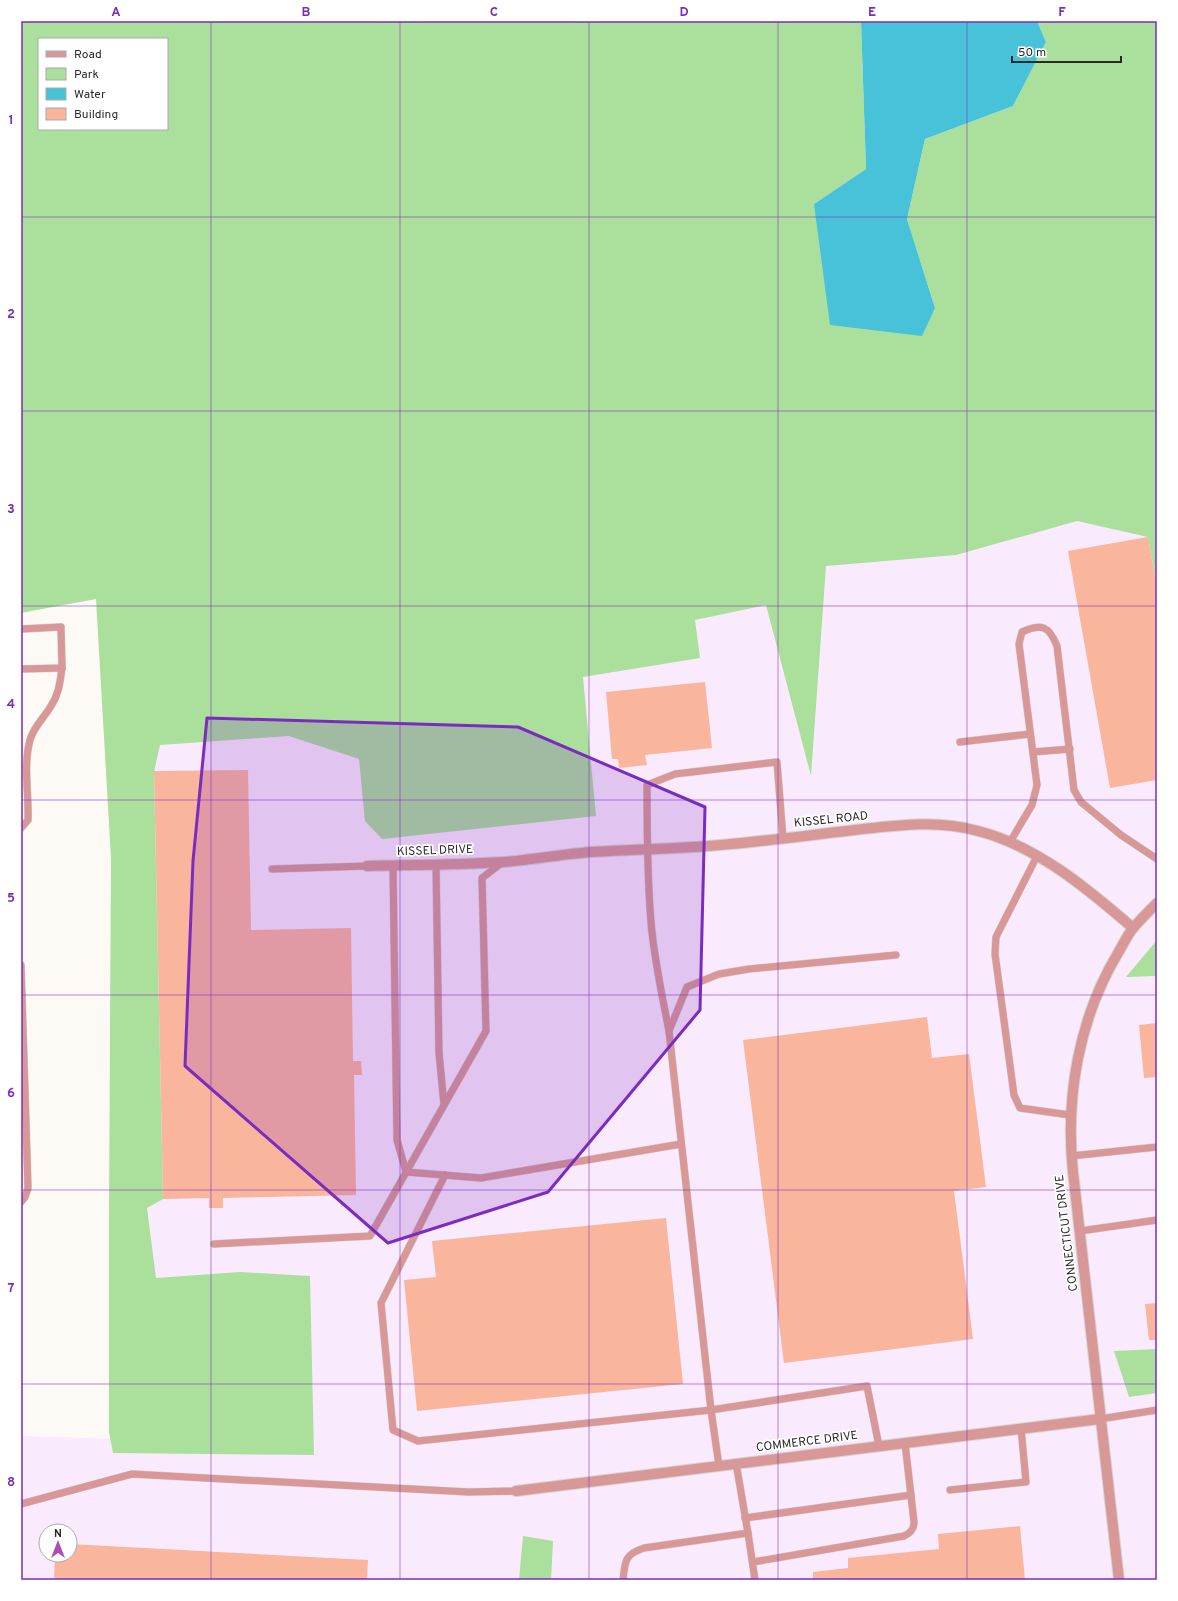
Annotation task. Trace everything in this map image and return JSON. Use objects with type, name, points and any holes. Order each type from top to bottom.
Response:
[{"type":"street","name":"KISSEL ROAD","points":[[503,862],[590,852],[684,848],[920,823],[960,827],[979,831],[1010,842],[1037,856],[1095,895],[1133,928]]},
{"type":"street","name":"KISSEL DRIVE","points":[[367,866],[503,862]]},
{"type":"street","name":"CONNECTICUT DRIVE","points":[[1119,1580],[1071,1156],[1070,1115],[1078,1054],[1090,1012],[1109,969],[1133,928],[1157,903]]},
{"type":"street","name":"COMMERCE DRIVE","points":[[516,1491],[1100,1418]]},
{"type":"lane","points":[[21,629],[61,627],[62,668],[60,688],[51,706],[38,722],[30,739],[27,761],[28,820],[21,828]]},
{"type":"lane","points":[[1010,842],[1032,805],[1037,785],[1019,644],[1020,637],[1022,632],[1030,628],[1044,628],[1051,632],[1057,646],[1074,790],[1081,802],[1121,835],[1157,859]]},
{"type":"lane","points":[[21,669],[62,668]]},
{"type":"lane","points":[[960,742],[1030,734]]},
{"type":"lane","points":[[1032,752],[1070,749]]},
{"type":"lane","points":[[719,1466],[711,1410],[669,1031],[657,975],[647,850],[647,785],[675,774],[777,762],[783,838]]},
{"type":"lane","points":[[1037,856],[996,937],[995,954],[1014,1095],[1020,1108],[1070,1115]]},
{"type":"lane","points":[[214,1244],[370,1236],[486,1031],[482,878],[503,862]]},
{"type":"lane","points":[[436,865],[439,1053],[444,1105]]},
{"type":"lane","points":[[272,869],[367,866]]},
{"type":"lane","points":[[393,866],[397,1140],[406,1172]]},
{"type":"lane","points":[[669,1031],[687,987],[719,974],[749,969],[896,955]]},
{"type":"lane","points":[[21,965],[23,1072],[28,1188],[25,1197],[21,1202]]},
{"type":"lane","points":[[406,1172],[481,1178],[682,1144]]},
{"type":"lane","points":[[1071,1156],[1157,1147]]},
{"type":"lane","points":[[446,1175],[381,1302],[393,1430],[418,1441],[711,1410],[867,1386],[879,1446]]},
{"type":"lane","points":[[1080,1231],[1157,1220]]},
{"type":"lane","points":[[1100,1418],[1157,1410]]},
{"type":"lane","points":[[950,1490],[1026,1482],[1021,1428]]},
{"type":"lane","points":[[753,1562],[904,1536],[910,1533],[914,1528],[905,1443]]},
{"type":"lane","points":[[736,1463],[755,1580]]},
{"type":"lane","points":[[21,1504],[132,1474],[468,1492],[516,1491]]},
{"type":"lane","points":[[745,1518],[911,1495]]},
{"type":"lane","points":[[623,1580],[624,1564],[634,1551],[644,1548],[748,1533]]},
{"type":"highlighted area","points":[[207,718],[518,727],[705,807],[700,1010],[548,1192],[388,1243],[185,1066],[193,861]]},
{"type":"shaded area","points":[[1157,461],[1157,1580],[21,1580],[21,1436],[117,1439],[120,619]]},
{"type":"green space","points":[[21,21],[861,21],[866,169],[814,204],[935,308],[907,219],[925,139],[1013,106],[1046,42],[1037,21],[1157,21],[1157,588],[1148,537],[1077,521],[956,555],[826,566],[811,776],[766,605],[695,620],[700,658],[583,677],[596,816],[382,839],[365,821],[359,759],[289,736],[160,745],[154,772],[163,1199],[147,1208],[156,1278],[240,1272],[310,1276],[314,1455],[113,1453],[109,1432],[111,858],[96,599],[21,613]]},
{"type":"green space","points":[[1157,940],[1157,976],[1126,977]]},
{"type":"green space","points":[[1157,1349],[1157,1393],[1129,1397],[1114,1351]]},
{"type":"green space","points":[[523,1536],[553,1541],[551,1580],[519,1580]]},
{"type":"water","points":[[861,21],[1037,21],[1046,42],[1013,106],[925,139],[907,219],[935,308],[922,336],[830,325],[814,204],[866,169]]},
{"type":"building","points":[[1148,537],[1157,588],[1157,780],[1110,788],[1068,551]]},
{"type":"building","points":[[705,682],[712,748],[645,755],[647,765],[619,768],[618,759],[612,759],[606,692]]},
{"type":"building","points":[[248,770],[251,930],[351,928],[353,1061],[361,1061],[362,1075],[354,1075],[356,1195],[223,1198],[223,1208],[209,1208],[209,1198],[163,1199],[154,771]]},
{"type":"building","points":[[927,1017],[932,1058],[969,1054],[986,1187],[954,1191],[973,1339],[784,1363],[743,1040]]},
{"type":"building","points":[[1157,1023],[1157,1077],[1144,1078],[1139,1025]]},
{"type":"building","points":[[666,1218],[683,1384],[417,1411],[404,1280],[436,1277],[432,1241]]},
{"type":"building","points":[[1157,1303],[1157,1340],[1149,1340],[1145,1304]]},
{"type":"building","points":[[1020,1526],[1025,1580],[813,1580],[813,1572],[848,1568],[848,1558],[939,1549],[938,1534]]},
{"type":"building","points":[[78,1544],[368,1560],[367,1580],[54,1580],[55,1563],[78,1563]]}]
